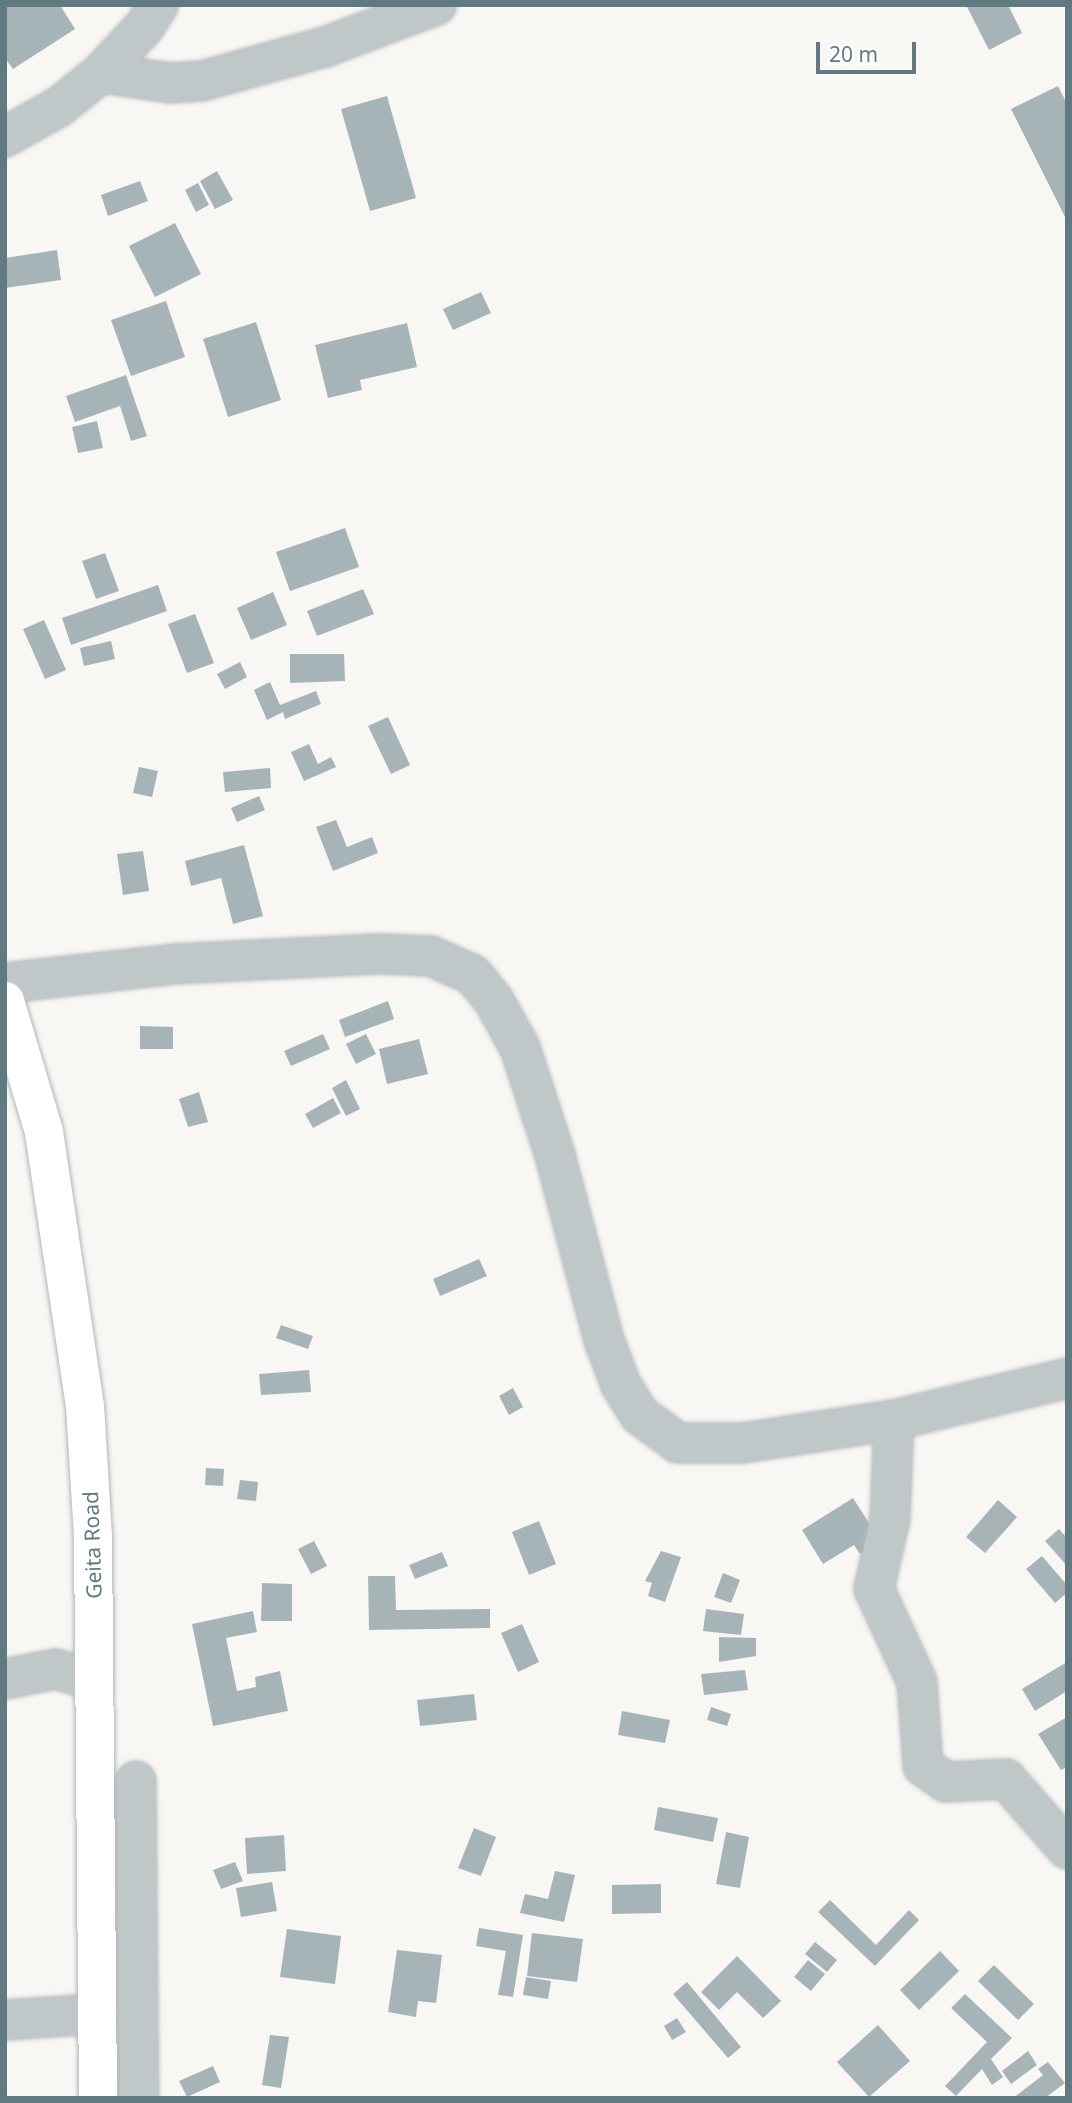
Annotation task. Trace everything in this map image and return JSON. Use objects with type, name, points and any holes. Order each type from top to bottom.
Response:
[{"type":"highway","name":"Geita Road","points":[[5,1001],[44,1132],[85,1406],[94,1680],[98,2098]]},
{"type":"street","points":[[5,137],[60,106],[101,73],[145,26],[158,5]]},
{"type":"street","points":[[101,73],[170,83],[202,81],[325,47],[436,5]]},
{"type":"street","points":[[5,983],[174,964],[382,954],[431,956],[473,975],[494,1001],[520,1048],[555,1155],[604,1340],[621,1385],[640,1415],[678,1443],[743,1443],[894,1420],[1067,1378]]},
{"type":"street","points":[[894,1420],[890,1517],[874,1589],[917,1682],[923,1766],[946,1782],[1006,1779],[1067,1849]]},
{"type":"street","points":[[5,1679],[55,1670],[94,1680]]},
{"type":"street","points":[[136,1781],[139,2098]]},
{"type":"street","points":[[5,2021],[96,2014]]},
{"type":"building","points":[[5,5],[60,5],[75,29],[13,69],[5,58]]},
{"type":"building","points":[[966,5],[1008,5],[1022,33],[989,50]]},
{"type":"building","points":[[1058,86],[1067,104],[1067,221],[1011,109]]},
{"type":"building","points":[[387,96],[416,198],[370,211],[341,109]]},
{"type":"building","points":[[217,171],[233,200],[215,209],[200,181]]},
{"type":"building","points":[[140,181],[148,201],[108,216],[101,195]]},
{"type":"building","points":[[198,183],[209,205],[196,212],[185,190]]},
{"type":"building","points":[[175,223],[201,274],[155,297],[129,246]]},
{"type":"building","points":[[57,250],[61,280],[5,288],[5,258]]},
{"type":"building","points":[[481,292],[491,313],[453,330],[443,309]]},
{"type":"building","points":[[166,301],[185,357],[131,376],[111,320]]},
{"type":"building","points":[[256,322],[281,400],[228,417],[203,339]]},
{"type":"building","points":[[407,323],[417,367],[360,380],[362,390],[328,398],[315,345]]},
{"type":"building","points":[[126,375],[147,436],[131,441],[120,406],[75,422],[66,396]]},
{"type":"building","points":[[97,421],[103,448],[78,453],[72,427]]},
{"type":"building","points":[[345,528],[359,567],[290,591],[276,552]]},
{"type":"building","points":[[105,553],[119,591],[96,599],[82,561]]},
{"type":"building","points":[[158,585],[167,611],[71,645],[62,618]]},
{"type":"building","points":[[363,589],[374,614],[317,636],[307,611]]},
{"type":"building","points":[[273,592],[287,625],[251,640],[237,608]]},
{"type":"building","points":[[195,614],[214,663],[187,673],[168,624]]},
{"type":"building","points":[[44,620],[66,670],[45,679],[23,629]]},
{"type":"building","points":[[111,641],[115,659],[84,666],[80,648]]},
{"type":"building","points":[[290,654],[344,654],[345,681],[290,683]]},
{"type":"building","points":[[240,662],[247,677],[225,689],[217,674]]},
{"type":"building","points":[[270,682],[280,705],[316,691],[321,704],[285,719],[283,712],[267,720],[254,690]]},
{"type":"building","points":[[388,717],[410,765],[391,774],[368,726]]},
{"type":"building","points":[[309,744],[318,764],[331,757],[336,767],[304,781],[291,752]]},
{"type":"building","points":[[139,767],[158,771],[152,797],[133,793]]},
{"type":"building","points":[[270,768],[271,788],[225,792],[223,772]]},
{"type":"building","points":[[259,796],[265,810],[237,822],[231,808]]},
{"type":"building","points":[[336,820],[347,847],[372,837],[378,853],[333,871],[316,827]]},
{"type":"building","points":[[244,845],[263,916],[233,924],[221,878],[191,886],[185,861]]},
{"type":"building","points":[[143,851],[149,891],[123,895],[117,854]]},
{"type":"building","points":[[388,1001],[394,1019],[345,1037],[339,1020]]},
{"type":"building","points":[[140,1026],[173,1027],[173,1049],[140,1049]]},
{"type":"building","points":[[323,1034],[330,1049],[291,1066],[284,1051]]},
{"type":"building","points":[[366,1034],[376,1054],[356,1064],[346,1044]]},
{"type":"building","points":[[419,1039],[428,1074],[387,1084],[379,1049]]},
{"type":"building","points":[[346,1080],[360,1109],[346,1116],[332,1088]]},
{"type":"building","points":[[199,1092],[208,1122],[188,1127],[179,1099]]},
{"type":"building","points":[[333,1098],[341,1113],[313,1128],[305,1114]]},
{"type":"building","points":[[479,1259],[487,1276],[440,1296],[433,1279]]},
{"type":"building","points":[[281,1325],[313,1336],[308,1349],[276,1338]]},
{"type":"building","points":[[309,1370],[311,1392],[261,1395],[259,1374]]},
{"type":"building","points":[[513,1388],[523,1407],[509,1415],[499,1396]]},
{"type":"building","points":[[206,1468],[224,1469],[223,1486],[205,1485]]},
{"type":"building","points":[[240,1480],[258,1482],[256,1501],[237,1499]]},
{"type":"building","points":[[853,1498],[881,1542],[860,1554],[854,1545],[823,1564],[802,1530]]},
{"type":"building","points":[[998,1500],[1017,1517],[985,1553],[966,1537]]},
{"type":"building","points":[[539,1521],[556,1564],[529,1575],[512,1532]]},
{"type":"building","points":[[1059,1529],[1067,1538],[1067,1566],[1045,1541]]},
{"type":"building","points":[[314,1541],[327,1566],[311,1574],[298,1549]]},
{"type":"building","points":[[661,1551],[681,1557],[665,1602],[648,1596],[652,1583],[645,1581]]},
{"type":"building","points":[[442,1552],[448,1566],[415,1579],[409,1565]]},
{"type":"building","points":[[1042,1556],[1067,1585],[1067,1593],[1055,1603],[1026,1569]]},
{"type":"building","points":[[723,1573],[740,1580],[731,1603],[714,1597]]},
{"type":"building","points":[[368,1576],[395,1576],[396,1610],[490,1609],[490,1628],[369,1630]]},
{"type":"building","points":[[262,1583],[292,1584],[292,1621],[261,1621]]},
{"type":"building","points":[[706,1609],[744,1614],[741,1635],[703,1631]]},
{"type":"building","points":[[253,1611],[257,1632],[226,1638],[237,1691],[256,1687],[255,1677],[280,1671],[288,1711],[213,1726],[192,1624]]},
{"type":"building","points":[[522,1624],[539,1662],[518,1672],[501,1633]]},
{"type":"building","points":[[719,1637],[756,1638],[756,1656],[719,1662]]},
{"type":"building","points":[[1067,1662],[1067,1691],[1035,1711],[1022,1689]]},
{"type":"building","points":[[745,1670],[748,1690],[704,1695],[701,1674]]},
{"type":"building","points":[[474,1694],[477,1720],[420,1726],[417,1700]]},
{"type":"building","points":[[711,1707],[731,1714],[727,1726],[707,1720]]},
{"type":"building","points":[[622,1711],[670,1720],[665,1743],[618,1735]]},
{"type":"building","points":[[1067,1717],[1067,1767],[1061,1770],[1038,1734]]},
{"type":"building","points":[[658,1807],[718,1818],[713,1842],[654,1830]]},
{"type":"building","points":[[474,1828],[496,1837],[481,1876],[458,1868]]},
{"type":"building","points":[[726,1832],[749,1837],[740,1888],[716,1884]]},
{"type":"building","points":[[284,1835],[286,1871],[247,1874],[245,1838]]},
{"type":"building","points":[[235,1862],[243,1881],[221,1889],[213,1870]]},
{"type":"building","points":[[555,1871],[575,1875],[564,1922],[520,1913],[525,1894],[548,1899]]},
{"type":"building","points":[[272,1882],[277,1911],[241,1917],[236,1888]]},
{"type":"building","points":[[661,1884],[661,1913],[612,1914],[612,1885]]},
{"type":"building","points":[[830,1900],[876,1945],[909,1910],[919,1920],[875,1966],[818,1912]]},
{"type":"building","points":[[479,1928],[523,1935],[513,1997],[498,1995],[506,1951],[476,1946]]},
{"type":"building","points":[[287,1929],[341,1936],[335,1984],[280,1977]]},
{"type":"building","points":[[532,1933],[583,1939],[577,1982],[527,1976]]},
{"type":"building","points":[[815,1942],[837,1960],[827,1972],[805,1954]]},
{"type":"building","points":[[397,1950],[442,1955],[436,2003],[418,2001],[416,2017],[388,2012]]},
{"type":"building","points":[[940,1951],[959,1971],[919,2010],[900,1990]]},
{"type":"building","points":[[737,1956],[781,2001],[763,2018],[737,1992],[719,2010],[701,1992]]},
{"type":"building","points":[[808,1960],[825,1974],[811,1991],[794,1977]]},
{"type":"building","points":[[994,1965],[1034,2004],[1018,2020],[978,1981]]},
{"type":"building","points":[[526,1977],[551,1981],[548,1999],[523,1995]]},
{"type":"building","points":[[687,1982],[741,2047],[728,2058],[673,1994]]},
{"type":"building","points":[[965,1994],[1012,2038],[991,2059],[1003,2077],[992,2085],[982,2069],[956,2096],[945,2086],[987,2042],[951,2008]]},
{"type":"building","points":[[677,2018],[686,2032],[672,2040],[664,2026]]},
{"type":"building","points":[[878,2025],[910,2061],[869,2097],[837,2062]]},
{"type":"building","points":[[270,2035],[289,2037],[281,2088],[262,2085]]},
{"type":"building","points":[[1028,2051],[1037,2065],[1011,2084],[1002,2071]]},
{"type":"building","points":[[1048,2062],[1065,2083],[1045,2098],[1013,2098],[1043,2075],[1038,2069]]},
{"type":"building","points":[[213,2066],[220,2082],[187,2097],[179,2081]]}]
